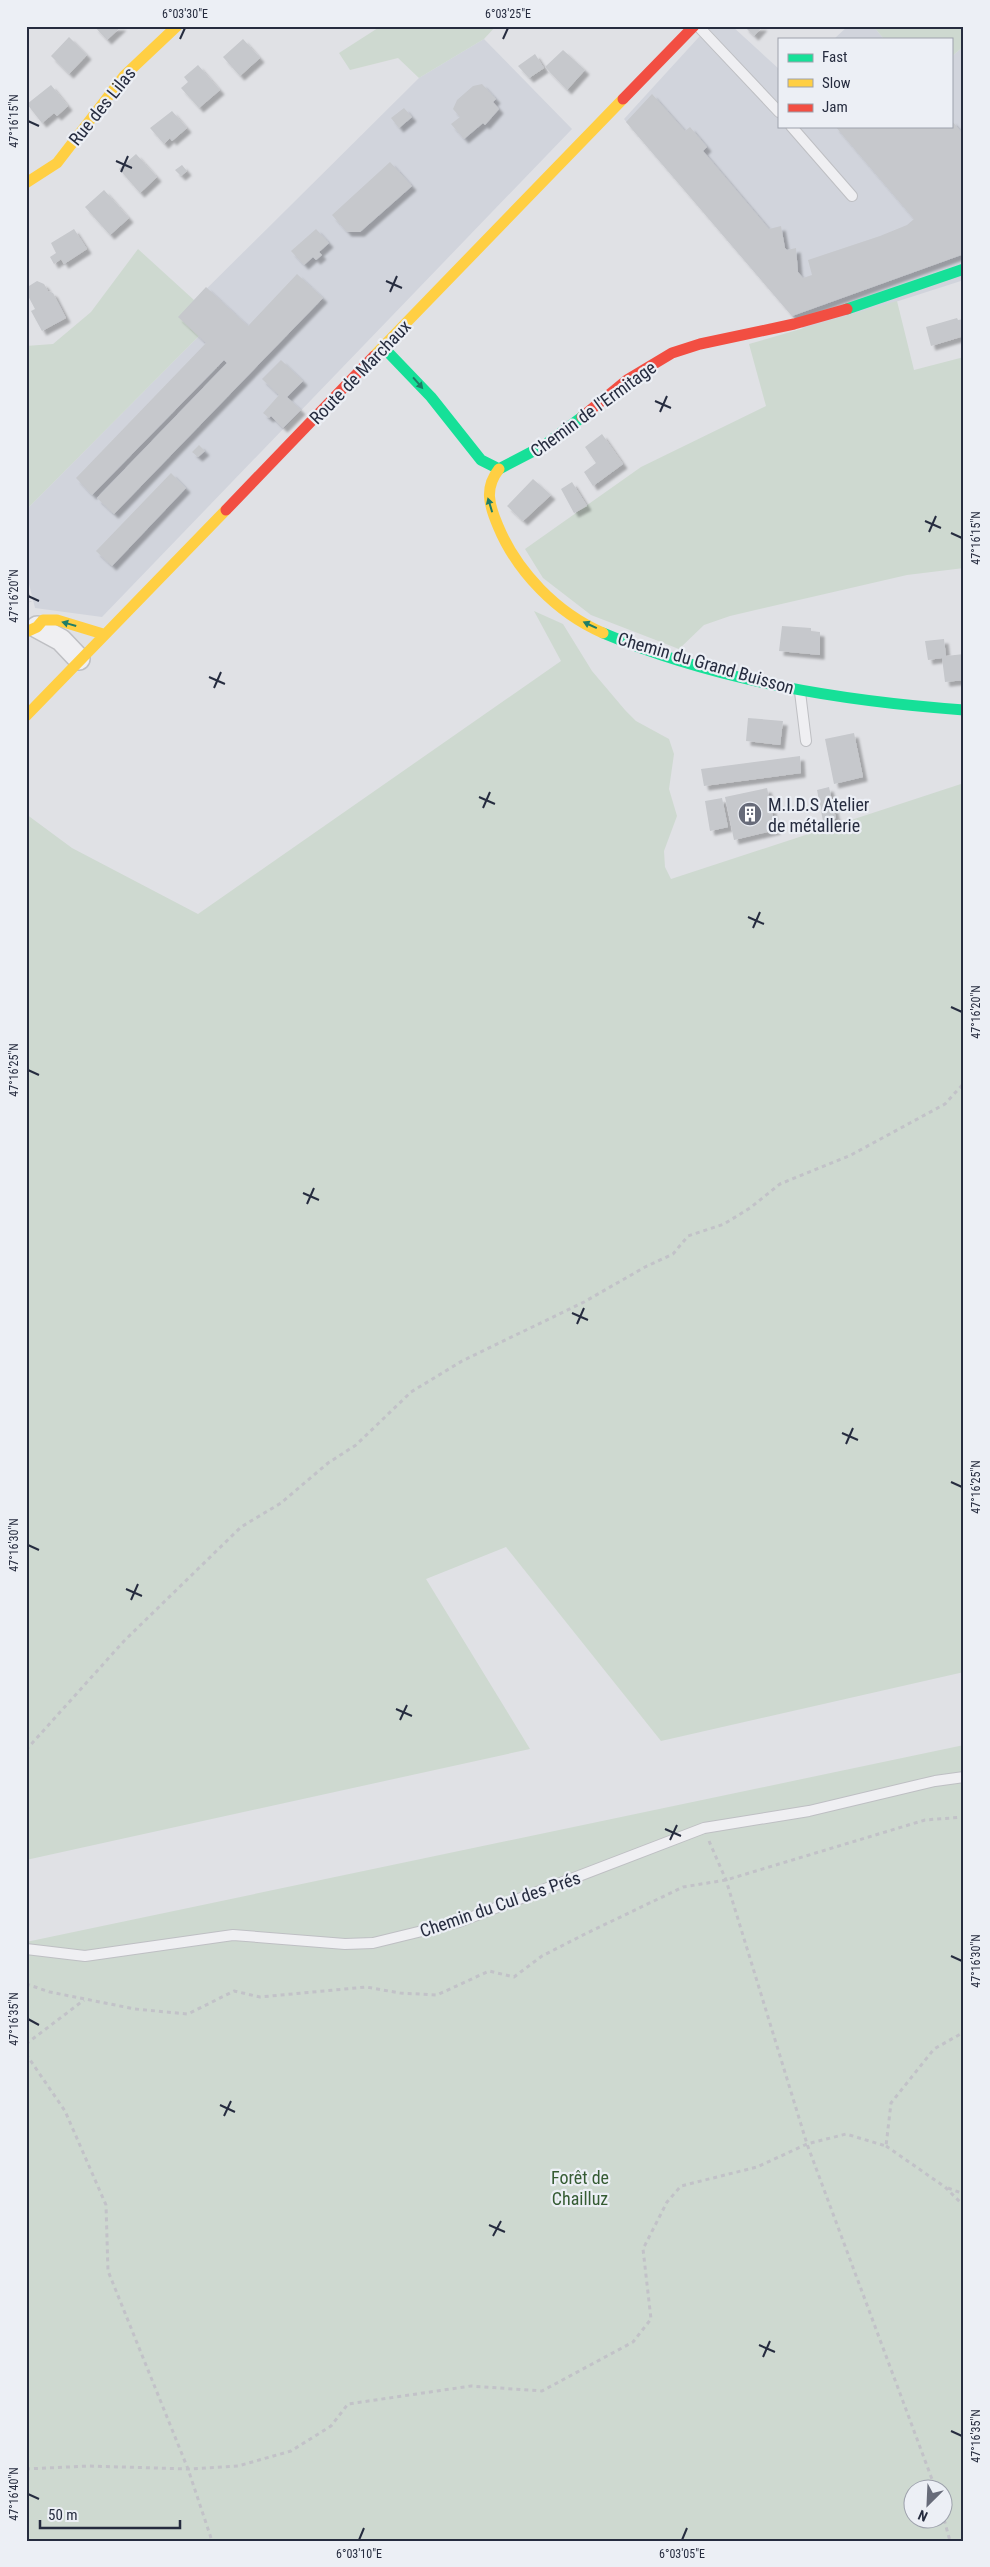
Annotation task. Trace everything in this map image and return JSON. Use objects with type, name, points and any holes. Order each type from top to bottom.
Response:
[{"type":"street","name":"Rue des Lilas","points":[[26,182],[57,163],[124,76],[177,26]]},
{"type":"street","name":"Route de Marchaux","points":[[26,716],[103,634],[384,348],[694,26]]},
{"type":"street","name":"Chemin de l'Ermitage","points":[[498,469],[519,462],[543,447],[633,376],[672,353],[795,324],[964,269]]},
{"type":"street","points":[[384,348],[418,382],[481,460],[498,469]]},
{"type":"street","name":"Chemin du Grand Buisson","points":[[498,469],[488,486],[487,493],[502,538],[516,560],[541,590],[584,623],[668,656],[800,690],[884,704],[964,710]]},
{"type":"street","points":[[79,659],[61,640],[32,629],[43,620],[57,620],[103,634]]},
{"type":"lane","points":[[698,26],[778,111]]},
{"type":"lane","points":[[793,128],[852,196]]},
{"type":"lane","points":[[800,690],[806,741]]},
{"type":"lane","name":"Chemin du Cul des Prés","points":[[26,1950],[85,1956],[233,1934],[345,1944],[373,1943],[459,1922],[704,1828],[809,1811],[935,1781],[964,1777]]},
{"type":"path","points":[[26,1750],[124,1641],[240,1527],[281,1503],[328,1463],[356,1445],[411,1392],[462,1361],[584,1302],[645,1267],[673,1254],[688,1236],[724,1224],[750,1208],[780,1184],[850,1155],[945,1104],[964,1083]]},
{"type":"path","points":[[26,1984],[85,2000],[134,2009],[188,2014],[234,1991],[260,1996],[366,1987],[400,1993],[437,1995],[489,1971],[514,1977],[550,1952],[683,1886],[726,1880],[926,1820],[964,1817]]},
{"type":"path","points":[[704,1828],[726,1880],[807,2144],[932,2480]]},
{"type":"path","points":[[26,2044],[85,2000]]},
{"type":"path","points":[[886,2146],[891,2103],[934,2049],[964,2032]]},
{"type":"path","points":[[26,2054],[65,2112],[106,2205],[108,2271],[188,2469],[212,2541]]},
{"type":"path","points":[[26,2470],[89,2466],[188,2469],[238,2466],[291,2451],[331,2426],[348,2404],[471,2386],[542,2391],[633,2342],[651,2319],[643,2248],[667,2202],[682,2186],[756,2167],[807,2144],[846,2134],[886,2146],[945,2187],[964,2206]]},
{"type":"path","points":[[945,2187],[964,2194]]},
{"type":"shaded area","points":[[709,26],[732,26],[778,68],[778,128],[952,128],[952,56],[964,46],[964,280],[805,331],[624,119]]},
{"type":"shaded area","points":[[848,26],[873,26],[883,38],[835,38]]},
{"type":"shaded area","points":[[484,39],[572,129],[102,617],[35,608],[26,572],[26,510],[199,336],[178,317],[419,78]]},
{"type":"green space","points":[[381,26],[496,26],[484,39],[419,78],[398,58],[350,70],[339,53]]},
{"type":"green space","points":[[873,26],[964,26],[964,46],[952,56],[952,38],[883,38]]},
{"type":"green space","points":[[138,249],[194,300],[199,336],[26,510],[26,346],[53,344],[91,312]]},
{"type":"green space","points":[[897,301],[914,370],[964,357],[964,568],[907,575],[730,616],[704,625],[679,649],[591,615],[543,578],[525,549],[641,467],[766,406],[749,344]]},
{"type":"green space","points":[[534,611],[563,624],[592,671],[625,710],[636,721],[669,739],[674,754],[669,789],[677,816],[664,851],[665,867],[671,879],[964,783],[964,1672],[661,1741],[506,1547],[426,1579],[530,1749],[26,1860],[26,814],[72,848],[198,914],[561,661]]},
{"type":"green space","name":"Forêt de Chailluz","points":[[964,1745],[964,2541],[26,2541],[26,1942]]},
{"type":"building","points":[[94,26],[122,26],[107,40]]},
{"type":"building","points":[[744,26],[763,26],[754,36]]},
{"type":"building","points":[[69,37],[87,55],[69,74],[51,56]]},
{"type":"building","points":[[243,39],[260,58],[240,76],[223,57]]},
{"type":"building","points":[[563,50],[585,70],[567,90],[545,67]]},
{"type":"building","points":[[535,54],[544,68],[529,78],[518,66]]},
{"type":"building","points":[[198,65],[220,90],[199,108],[181,88],[188,82],[184,77]]},
{"type":"building","points":[[482,84],[496,99],[493,102],[499,109],[485,125],[483,123],[464,139],[451,124],[460,117],[453,109],[457,100],[473,86]]},
{"type":"building","points":[[51,85],[68,106],[57,116],[54,113],[42,123],[27,104]]},
{"type":"building","points":[[652,94],[685,131],[690,127],[707,147],[703,151],[769,229],[781,226],[785,248],[787,250],[796,248],[798,272],[803,278],[812,275],[808,260],[880,236],[907,225],[914,219],[837,128],[952,128],[952,121],[964,135],[964,254],[792,316],[626,122]]},
{"type":"building","points":[[404,108],[412,117],[399,128],[391,118]]},
{"type":"building","points":[[172,111],[187,128],[172,141],[170,138],[164,144],[150,128]]},
{"type":"building","points":[[136,154],[157,177],[140,193],[119,169]]},
{"type":"building","points":[[390,162],[412,186],[360,232],[347,232],[332,215]]},
{"type":"building","points":[[182,165],[187,171],[181,176],[175,170]]},
{"type":"building","points":[[104,190],[129,218],[110,235],[85,207]]},
{"type":"building","points":[[74,229],[87,249],[64,264],[61,259],[54,264],[50,257],[56,253],[51,243]]},
{"type":"building","points":[[316,229],[329,243],[319,252],[322,255],[316,260],[313,257],[304,265],[291,251]]},
{"type":"building","points":[[297,274],[323,298],[114,514],[97,498],[227,363],[224,360],[92,495],[76,478],[206,343],[178,317],[206,287],[248,326]]},
{"type":"building","points":[[37,281],[44,284],[48,291],[53,293],[66,318],[42,331],[31,311],[35,309],[26,292],[29,286]]},
{"type":"building","points":[[957,318],[958,320],[964,319],[964,336],[931,346],[926,327]]},
{"type":"building","points":[[281,360],[303,381],[287,397],[301,410],[283,428],[271,416],[269,418],[263,413],[279,395],[262,379]]},
{"type":"building","points":[[602,434],[623,464],[593,486],[584,472],[596,463],[585,447]]},
{"type":"building","points":[[199,445],[205,451],[198,457],[192,452]]},
{"type":"building","points":[[171,473],[186,488],[112,566],[96,551]]},
{"type":"building","points":[[533,479],[551,495],[523,521],[507,506]]},
{"type":"building","points":[[572,482],[587,506],[574,513],[561,489]]},
{"type":"building","points":[[782,626],[811,628],[811,631],[820,632],[820,655],[779,651]]},
{"type":"building","points":[[944,639],[946,656],[964,654],[964,680],[945,682],[942,658],[928,660],[925,641]]},
{"type":"building","points":[[748,718],[783,721],[780,745],[746,741]]},
{"type":"building","points":[[854,733],[863,777],[834,784],[825,739]]},
{"type":"building","points":[[800,756],[801,773],[704,786],[701,769]]},
{"type":"building","points":[[829,787],[836,818],[823,821],[817,790]]},
{"type":"building","name":"M.I.D.S Atelier de métallerie","points":[[767,788],[776,830],[734,840],[725,797]]},
{"type":"building","points":[[722,798],[728,827],[710,831],[705,801]]},
{"type":"traffic: fast","points":[[847,309],[964,269]]},
{"type":"traffic: fast","points":[[384,348],[431,397],[481,460],[499,469],[545,445],[582,417]]},
{"type":"traffic: fast","points":[[603,633],[646,650],[690,664],[780,686],[872,701],[964,710]]},
{"type":"traffic: slow","points":[[26,183],[57,163],[124,76],[177,26]]},
{"type":"traffic: slow","points":[[374,356],[623,99]]},
{"type":"traffic: slow","points":[[499,469],[491,483],[490,504],[506,543],[516,559],[527,575],[555,602],[586,625],[603,633]]},
{"type":"traffic: slow","points":[[26,716],[226,510]]},
{"type":"traffic: slow","points":[[26,632],[37,627],[43,620],[57,620],[103,634]]},
{"type":"traffic: jam","points":[[623,99],[694,26]]},
{"type":"traffic: jam","points":[[582,417],[627,380],[672,353],[700,344],[794,324],[847,309]]},
{"type":"traffic: jam","points":[[226,510],[374,356]]},
{"type":"place","name":"M.I.D.S Atelier de métallerie","points":[[750,814]]}]
